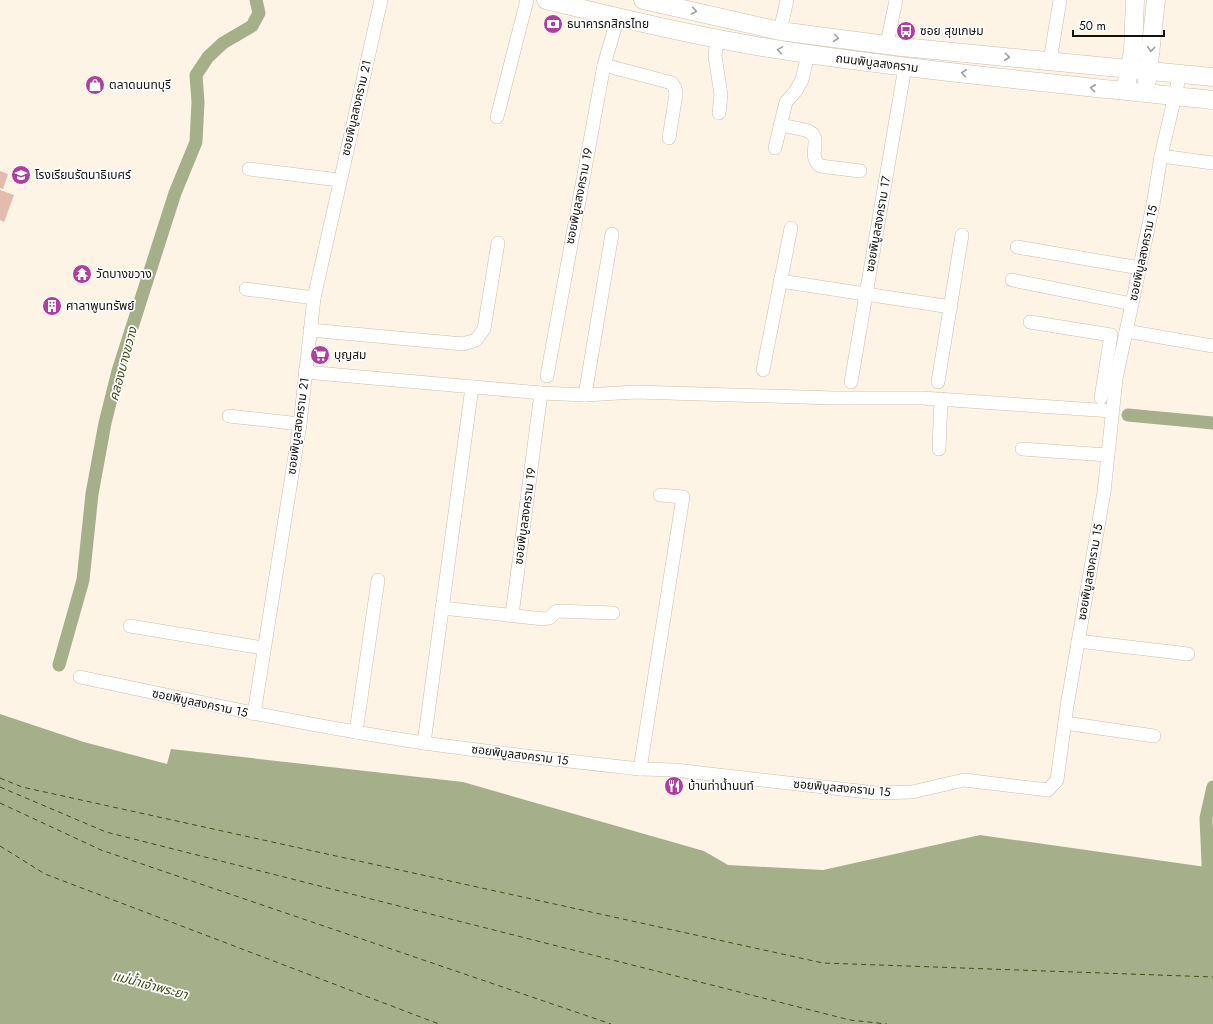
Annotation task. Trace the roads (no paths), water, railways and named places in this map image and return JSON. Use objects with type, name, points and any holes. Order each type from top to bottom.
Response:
[{"type":"main road","name":"ถนนพิบูลสงคราม","points":[[546,0],[717,38],[808,54],[905,67],[1126,92],[1213,100]]},
{"type":"main road","name":"ถนนพิบูลสงคราม","points":[[647,0],[780,31],[886,44],[1213,77]]},
{"type":"main road","points":[[1126,92],[1133,51],[1136,0]]},
{"type":"main road","points":[[1146,94],[1156,0]]},
{"type":"street","name":"ซอยพิบูลสงคราม 21","points":[[254,714],[263,648],[300,424],[314,298],[339,180],[381,0]]},
{"type":"street","points":[[497,117],[527,0]]},
{"type":"street","points":[[780,31],[787,0]]},
{"type":"street","points":[[886,44],[896,0]]},
{"type":"street","points":[[1050,61],[1060,0]]},
{"type":"street","name":"ซอยพิบูลสงคราม 19","points":[[546,376],[604,65],[618,17]]},
{"type":"street","points":[[717,38],[715,56],[721,95],[719,112]]},
{"type":"street","points":[[775,148],[786,102],[795,92],[802,80],[808,54]]},
{"type":"street","points":[[604,65],[672,83],[676,88],[676,94],[669,138]]},
{"type":"street","name":"ซอยพิบูลสงคราม 17","points":[[851,382],[905,67]]},
{"type":"street","name":"ซอยพิบูลสงคราม 15","points":[[80,677],[254,714],[356,732],[424,743],[640,769],[675,770],[876,793],[912,792],[964,780],[1048,790],[1057,780],[1078,641],[1104,492],[1112,411],[1110,378],[1126,331],[1140,268],[1161,156],[1180,74]]},
{"type":"street","points":[[780,125],[808,131],[813,134],[816,139],[813,154],[815,162],[820,166],[860,172]]},
{"type":"street","points":[[1161,156],[1213,163]]},
{"type":"street","points":[[250,169],[339,180]]},
{"type":"street","points":[[763,370],[791,228]]},
{"type":"street","points":[[585,395],[612,234]]},
{"type":"street","points":[[938,382],[962,235]]},
{"type":"street","points":[[310,330],[463,344],[476,340],[484,329],[498,243]]},
{"type":"street","points":[[1018,247],[1140,268]]},
{"type":"street","points":[[1012,280],[1132,304]]},
{"type":"street","points":[[780,281],[951,307]]},
{"type":"street","points":[[246,289],[314,298]]},
{"type":"street","points":[[1030,322],[1112,335],[1110,378],[1101,398]]},
{"type":"street","points":[[1126,331],[1213,346]]},
{"type":"street","points":[[305,372],[541,393],[585,395],[636,392],[666,394],[941,399],[1112,411]]},
{"type":"street","points":[[424,743],[472,387]]},
{"type":"street","name":"ซอยพิบูลสงคราม 19","points":[[512,615],[541,393]]},
{"type":"street","points":[[938,449],[941,399]]},
{"type":"street","points":[[229,416],[300,424]]},
{"type":"street","points":[[1022,449],[1107,454]]},
{"type":"street","points":[[640,769],[684,497],[660,495]]},
{"type":"street","points":[[356,732],[378,580]]},
{"type":"street","points":[[442,608],[544,619],[549,618],[557,611],[612,614]]},
{"type":"street","points":[[130,626],[263,648]]},
{"type":"street","points":[[1078,641],[1188,654]]},
{"type":"street","points":[[1065,723],[1154,736]]},
{"type":"water","name":"แม่น้ำเจ้าพระยา","points":[[0,714],[84,742],[167,764],[171,749],[463,782],[704,851],[728,865],[823,870],[980,835],[1213,868],[1213,1024],[0,1024]]},
{"type":"waterway","name":"คลองบางขวาง","points":[[59,665],[83,580],[92,494],[105,423],[118,371],[175,193],[196,142],[198,102],[196,75],[208,57],[223,43],[252,26],[259,13],[256,0]]},
{"type":"waterway","points":[[1128,415],[1213,423]]},
{"type":"waterway","points":[[1209,886],[1206,818],[1213,787]]},
{"type":"place","name":"ธนาคารกสิกรไทย","points":[[553,24]]},
{"type":"place","name":"ซอย สุขเกษม","points":[[906,31]]},
{"type":"place","name":"ตลาดนนทบุรี","points":[[95,85]]},
{"type":"place","name":"โรงเรียนรัตนาธิเบศร์","points":[[21,175]]},
{"type":"place","name":"วัดบางขวาง","points":[[82,274]]},
{"type":"place","name":"ศาลาพูนทรัพย์","points":[[52,306]]},
{"type":"place","name":"บุญสม","points":[[320,355]]},
{"type":"place","name":"บ้านท่าน้ำนนท์","points":[[674,786]]}]
